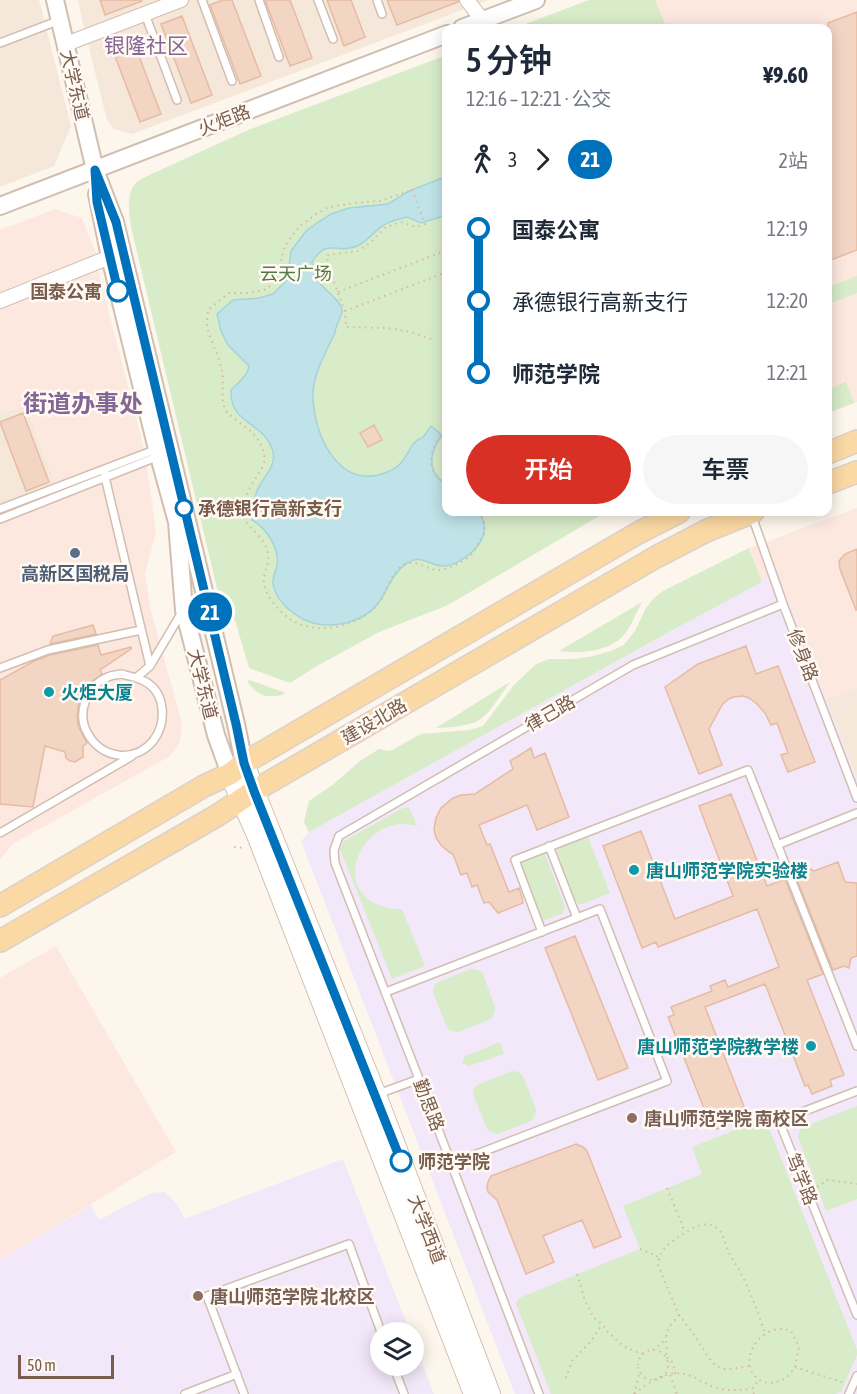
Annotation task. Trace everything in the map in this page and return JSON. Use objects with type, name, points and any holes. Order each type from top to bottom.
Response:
[{"type":"main road","points":[[832,451],[857,441]]},
{"type":"main road","points":[[832,481],[857,472]]},
{"type":"main road","name":"建设北路","points":[[1,902],[237,769],[670,516]]},
{"type":"main road","name":"建设北路","points":[[0,941],[656,556],[742,516]]},
{"type":"main road","name":"大学西道","points":[[237,769],[376,1095],[490,1394]]},
{"type":"main road","name":"大学西道","points":[[248,796],[257,835],[474,1394]]},
{"type":"street","name":"大学东道","points":[[55,0],[95,170],[116,222],[231,700],[237,769]]},
{"type":"street","points":[[66,44],[181,0]]},
{"type":"street","points":[[467,0],[483,21]]},
{"type":"street","points":[[474,24],[536,0]]},
{"type":"street","name":"火炬路","points":[[0,206],[442,36]]},
{"type":"street","name":"大学东道","points":[[95,170],[97,202],[177,522],[184,610],[216,735],[237,769]]},
{"type":"street","points":[[0,301],[110,257]]},
{"type":"lane","points":[[202,0],[231,81]]},
{"type":"lane","points":[[258,0],[279,57]]},
{"type":"lane","points":[[318,0],[333,39]]},
{"type":"lane","points":[[377,0],[382,14]]},
{"type":"lane","points":[[145,14],[177,100]]},
{"type":"lane","points":[[0,43],[60,20]]},
{"type":"lane","points":[[0,509],[105,469],[158,453]]},
{"type":"lane","points":[[0,519],[158,453]]},
{"type":"lane","points":[[105,469],[150,666]]},
{"type":"lane","name":"修身路","points":[[753,516],[783,604],[857,798]]},
{"type":"lane","name":"律己路","points":[[333,850],[339,836],[633,665],[783,604]]},
{"type":"lane","points":[[136,678],[150,666],[184,610]]},
{"type":"lane","points":[[0,668],[48,650],[141,630]]},
{"type":"lane","points":[[0,833],[132,756],[151,743],[158,734],[163,711],[154,690],[146,681],[122,674],[108,677],[96,684],[88,694],[83,707],[83,720],[87,733],[95,744],[106,752],[118,756],[132,756]]},
{"type":"lane","points":[[542,932],[515,860],[748,770],[857,1046]]},
{"type":"lane","points":[[777,845],[857,813]]},
{"type":"lane","points":[[549,846],[577,918]]},
{"type":"lane","name":"勤思路","points":[[333,850],[335,863],[539,1394]]},
{"type":"lane","points":[[386,992],[600,909],[666,1081],[451,1164]]},
{"type":"lane","points":[[376,1095],[419,1079]]},
{"type":"lane","name":"笃学路","points":[[857,1091],[779,1121],[857,1315]]},
{"type":"lane","points":[[244,1394],[207,1296],[349,1244],[377,1322]]},
{"type":"lane","points":[[185,1394],[237,1374]]},
{"type":"lane","points":[[397,1376],[404,1394]]},
{"type":"lane","points":[[849,1394],[857,1376]]},
{"type":"path","points":[[431,339],[411,332],[388,328],[346,327],[345,311],[328,266],[327,255],[358,251],[386,227],[401,222],[416,227],[425,224],[410,190],[380,201],[364,201],[329,207],[318,213],[301,225],[291,237],[283,250],[279,276],[267,289],[250,293],[229,293],[208,310],[207,325],[222,371],[222,397],[225,410],[258,438],[264,452],[265,459],[261,471],[249,488],[245,500],[244,519],[266,545],[269,555],[264,584],[268,596],[288,618],[315,628],[332,627],[366,616],[380,602],[391,579],[405,564],[414,562],[436,570],[454,566],[471,555],[485,532],[482,516]]},
{"type":"path","points":[[338,292],[442,252]]},
{"type":"path","points":[[345,311],[442,274]]},
{"type":"path","points":[[442,434],[434,447],[431,458],[434,473],[442,482]]},
{"type":"path","points":[[808,1192],[827,1180],[857,1184]]},
{"type":"path","points":[[667,1188],[685,1232]]},
{"type":"path","points":[[749,1366],[723,1369],[715,1365],[678,1315],[658,1264],[666,1245],[692,1228],[703,1224],[720,1230],[729,1253],[748,1287],[765,1334]]},
{"type":"path","points":[[640,1249],[659,1257]]},
{"type":"path","points":[[577,1274],[585,1301],[594,1318],[622,1346],[634,1351],[644,1354],[662,1343],[669,1327],[678,1315]]},
{"type":"path","points":[[566,1377],[572,1360],[592,1340],[602,1324]]},
{"type":"path","points":[[783,1328],[791,1331],[799,1347],[795,1367],[784,1380],[773,1384],[761,1384],[751,1374],[749,1366],[753,1349],[765,1334],[783,1328]]},
{"type":"path","points":[[634,1394],[666,1371],[665,1357],[668,1349],[666,1337]]},
{"type":"path","points":[[652,1351],[657,1351],[669,1358],[673,1363],[675,1374]]},
{"type":"path","points":[[634,1394],[640,1371],[639,1362],[644,1354]]},
{"type":"path","points":[[795,1367],[845,1383]]},
{"type":"path","points":[[640,1371],[645,1378],[654,1380],[684,1374],[719,1389],[735,1391],[752,1389],[757,1382]]},
{"type":"path","points":[[670,1375],[676,1394]]},
{"type":"path","points":[[752,1389],[754,1394]]},
{"type":"shaded area","points":[[0,0],[39,0],[71,126],[54,166],[0,187]]},
{"type":"shaded area","points":[[78,0],[160,0],[84,29]]},
{"type":"shaded area","points":[[181,0],[489,0],[132,134],[114,129],[107,120],[86,36]]},
{"type":"shaded area","points":[[655,0],[857,0],[857,402],[832,411],[832,24],[665,24]]},
{"type":"shaded area","points":[[55,209],[82,218],[98,258],[0,296],[0,230]]},
{"type":"shaded area","points":[[97,267],[145,452],[156,532],[145,574],[151,611],[182,723],[180,742],[170,756],[13,844],[0,859],[0,504],[55,484],[26,407],[0,413],[0,303]]},
{"type":"shaded area","points":[[26,406],[55,484],[0,504],[0,413]]},
{"type":"shaded area","points":[[857,508],[857,687],[826,699],[778,573],[762,582],[749,548]]},
{"type":"shaded area","name":"唐山师范学院 南校区","points":[[778,572],[857,779],[857,1394],[515,1394],[301,841],[309,832]]},
{"type":"shaded area","points":[[857,687],[857,779],[826,699]]},
{"type":"shaded area","points":[[56,946],[176,1152],[0,1260],[0,978]]},
{"type":"shaded area","name":"唐山师范学院 北校区","points":[[343,1159],[406,1322],[370,1322],[370,1376],[424,1376],[424,1368],[434,1394],[0,1394],[0,1260],[91,1205],[99,1220],[151,1193],[165,1192],[179,1207],[184,1219]]},
{"type":"green space","points":[[589,0],[655,0],[665,24],[526,24]]},
{"type":"green space","name":"云天广场","points":[[442,57],[442,516],[599,516],[448,605],[377,633],[290,683],[249,668],[235,620],[225,622],[131,227],[129,205],[132,188],[143,178],[248,130]]},
{"type":"green space","points":[[857,276],[857,293],[832,303],[832,285]]},
{"type":"green space","points":[[846,382],[854,403],[832,411],[832,387]]},
{"type":"green space","points":[[749,548],[762,582],[309,832],[304,822],[309,801],[335,783],[360,761],[379,749],[390,751],[421,734],[470,730],[483,726],[514,685],[536,664],[549,659],[593,656],[624,645],[635,631],[646,608],[663,591]]},
{"type":"green space","points":[[642,602],[623,636],[610,646],[593,651],[559,651]]},
{"type":"green space","points":[[250,680],[285,694],[263,695],[251,686],[247,681]]},
{"type":"green space","points":[[510,682],[488,713],[481,719],[464,725],[436,728]]},
{"type":"green space","points":[[408,807],[417,826],[403,824],[388,827],[375,834],[364,845],[355,872],[357,885],[365,897],[382,906],[402,909],[425,966],[392,979],[340,849],[344,841]]},
{"type":"green space","points":[[587,835],[610,893],[579,904],[574,900],[557,856],[557,847]]},
{"type":"green space","points":[[542,853],[545,854],[565,907],[563,913],[546,920],[542,919],[521,865],[522,861]]},
{"type":"green space","points":[[471,969],[483,974],[495,1007],[494,1014],[491,1019],[458,1032],[452,1031],[447,1028],[433,992],[434,986],[438,982]]},
{"type":"green space","points":[[500,1042],[504,1054],[469,1066],[462,1063],[465,1056]]},
{"type":"green space","points":[[512,1071],[523,1076],[536,1109],[535,1115],[531,1121],[498,1134],[492,1133],[487,1129],[473,1094],[474,1088]]},
{"type":"green space","points":[[857,1106],[857,1199],[826,1211],[798,1137],[800,1128]]},
{"type":"green space","points":[[758,1121],[769,1128],[857,1350],[841,1392],[835,1394],[551,1394],[516,1304],[519,1298],[640,1249],[623,1206],[702,1174],[692,1147]]},
{"type":"water","points":[[442,178],[442,217],[421,223],[407,217],[392,221],[380,227],[357,246],[343,249],[327,248],[322,250],[312,262],[318,281],[339,302],[342,310],[316,377],[313,393],[317,425],[323,441],[342,467],[355,474],[370,476],[393,469],[431,426],[442,435],[435,448],[432,462],[435,474],[442,481],[442,516],[481,516],[484,532],[478,546],[472,552],[451,565],[439,566],[418,559],[404,566],[395,575],[379,602],[355,620],[335,625],[314,623],[294,614],[277,595],[273,581],[277,566],[274,546],[267,533],[252,520],[258,488],[272,465],[274,457],[269,442],[242,417],[232,401],[231,390],[245,376],[249,366],[228,345],[221,331],[217,314],[233,300],[259,298],[273,294],[290,277],[291,251],[306,231],[331,214],[349,208],[388,204],[409,191]]},
{"type":"building","points":[[100,0],[142,0],[142,1],[105,15]]},
{"type":"building","points":[[223,0],[232,0],[261,76],[240,84],[210,5]]},
{"type":"building","points":[[265,0],[290,0],[312,58],[290,66]]},
{"type":"building","points":[[327,0],[351,0],[365,37],[344,46]]},
{"type":"building","points":[[387,0],[458,0],[458,2],[397,25]]},
{"type":"building","points":[[857,12],[857,250],[832,259],[832,24],[828,23]]},
{"type":"building","points":[[182,16],[212,95],[191,103],[161,24]]},
{"type":"building","points":[[131,35],[161,114],[140,122],[110,43]]},
{"type":"building","points":[[23,413],[49,482],[26,491],[0,422]]},
{"type":"building","points":[[374,425],[382,440],[368,447],[360,433]]},
{"type":"building","points":[[857,549],[856,610],[839,561],[845,554]]},
{"type":"building","points":[[93,625],[96,634],[50,644],[53,636]]},
{"type":"building","name":"火炬大厦","points":[[98,645],[101,655],[131,647],[131,649],[100,670],[102,674],[90,683],[80,699],[77,719],[87,743],[83,746],[83,757],[75,762],[70,761],[66,758],[65,752],[45,746],[33,807],[0,804],[0,680],[50,655]]},
{"type":"building","points":[[746,646],[756,674],[778,666],[815,762],[788,772],[781,755],[788,753],[777,723],[771,725],[765,713],[749,698],[733,697],[722,705],[709,729],[722,765],[699,774],[665,687],[698,664]]},
{"type":"building","points":[[531,748],[534,758],[545,753],[569,817],[537,830],[527,805],[479,825],[487,845],[490,844],[509,892],[519,888],[522,897],[523,903],[498,913],[489,902],[484,903],[477,885],[472,887],[467,873],[461,875],[453,854],[436,838],[434,829],[436,818],[441,808],[453,798],[475,794],[513,769],[510,761]]},
{"type":"building","points":[[731,794],[767,886],[785,879],[823,974],[807,980],[844,1075],[830,1080],[832,1086],[812,1094],[808,1085],[805,1086],[765,984],[705,1007],[745,1109],[734,1113],[737,1121],[717,1129],[713,1120],[709,1121],[668,1017],[674,1015],[671,1007],[712,991],[710,986],[725,980],[728,987],[779,967],[757,909],[658,947],[656,942],[642,948],[603,846],[641,831],[675,919],[733,896],[699,806]]},
{"type":"building","points":[[838,862],[845,882],[857,883],[857,956],[851,958],[849,968],[844,966],[833,970],[795,875]]},
{"type":"building","points":[[575,936],[628,1068],[598,1080],[545,948]]},
{"type":"building","points":[[576,1144],[587,1151],[621,1237],[594,1248],[582,1220],[543,1236],[554,1262],[526,1274],[497,1200],[488,1192],[488,1182],[491,1176]]},
{"type":"bus line","name":"21","points":[[118,291],[97,202],[95,170],[116,222],[244,763],[401,1161]]},
{"type":"place","name":"国泰公寓","points":[[118,291]]},
{"type":"place","name":"承德银行高新支行","points":[[184,508]]},
{"type":"place","name":"高新区国税局","points":[[75,553]]},
{"type":"place","name":"火炬大厦","points":[[49,692]]},
{"type":"place","name":"唐山师范学院实验楼","points":[[634,870]]},
{"type":"place","name":"唐山师范学院教学楼","points":[[811,1046]]},
{"type":"place","name":"唐山师范学院 南校区","points":[[632,1118]]},
{"type":"place","name":"师范学院","points":[[401,1161]]},
{"type":"place","name":"唐山师范学院 北校区","points":[[198,1296]]},
{"type":"district","name":"银隆社区","points":[[146,45]]},
{"type":"district","name":"街道办事处","points":[[83,403]]}]
